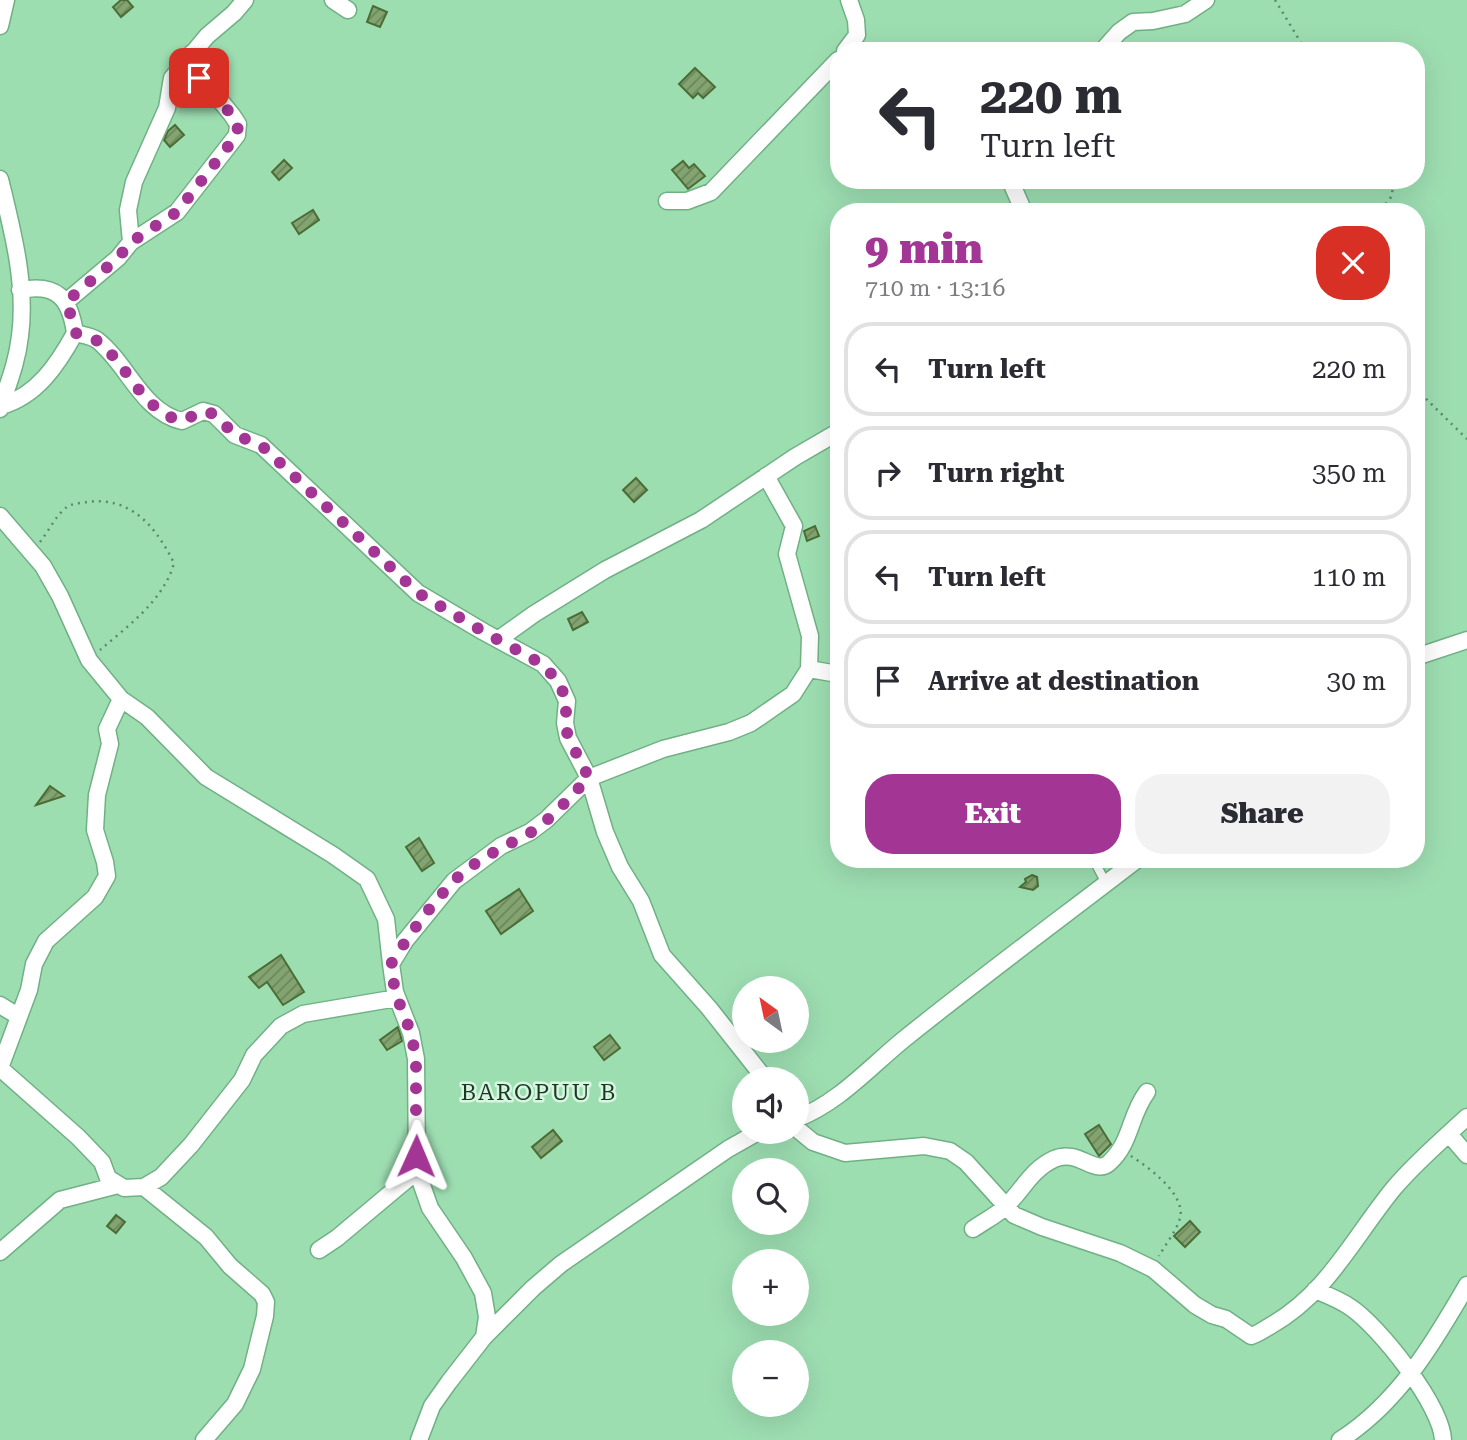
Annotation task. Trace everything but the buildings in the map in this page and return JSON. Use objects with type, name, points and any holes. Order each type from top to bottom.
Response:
[{"type":"street","points":[[0,26],[6,0]]},
{"type":"street","points":[[131,242],[128,210],[134,181],[167,108],[173,78],[192,53],[245,0]]},
{"type":"street","points":[[332,0],[348,10]]},
{"type":"street","points":[[849,0],[856,20],[857,35],[852,42]]},
{"type":"street","points":[[1110,42],[1133,22],[1153,21],[1185,13],[1206,0]]},
{"type":"street","points":[[67,301],[118,258],[131,242],[177,212],[237,135],[238,124],[192,66],[192,53]]},
{"type":"street","points":[[667,201],[687,201],[711,192],[830,68]]},
{"type":"street","points":[[0,179],[20,273],[21,334],[13,377],[1,408]]},
{"type":"street","points":[[1,408],[15,402],[59,363],[75,333],[67,301],[48,289],[20,290]]},
{"type":"street","points":[[75,333],[94,338],[148,400],[170,416],[182,421],[203,411],[214,414],[235,435],[261,445],[418,593],[542,664],[558,681],[567,701],[565,723],[568,737],[589,778],[605,832],[620,867],[641,901],[662,955],[756,1067]]},
{"type":"street","points":[[499,639],[605,570],[701,520],[766,475],[830,437]]},
{"type":"street","points":[[391,964],[405,941],[454,881],[501,846],[530,832],[546,820],[589,778],[651,753],[729,732],[751,723],[793,694],[809,668],[810,636],[787,554],[794,526],[766,475]]},
{"type":"street","points":[[0,517],[43,566],[89,660],[121,699],[147,717],[206,777],[368,879],[386,919],[397,998],[411,1033],[416,1059],[417,1171],[430,1208],[484,1293],[487,1317],[484,1337]]},
{"type":"street","points":[[1425,654],[1467,640]]},
{"type":"street","points":[[809,668],[830,673]]},
{"type":"street","points":[[121,699],[107,729],[110,744],[97,795],[95,830],[107,876],[95,897],[46,941],[34,964],[29,990],[0,1068],[78,1137],[102,1163],[108,1178],[124,1188],[145,1187],[161,1177],[191,1145],[242,1080],[254,1055],[281,1026],[303,1014],[397,998]]},
{"type":"street","points":[[809,1114],[849,1086],[903,1040],[1126,868]]},
{"type":"street","points":[[0,1005],[18,1016]]},
{"type":"street","points":[[972,1229],[1005,1207],[1033,1172],[1056,1157],[1074,1156],[1096,1167],[1107,1166],[1123,1150],[1139,1102],[1147,1092]]},
{"type":"street","points":[[809,1139],[845,1153],[924,1146],[950,1151],[966,1162],[1014,1215],[1120,1253],[1153,1269],[1195,1305],[1212,1315],[1226,1319],[1251,1336],[1288,1317],[1307,1301],[1335,1270],[1383,1202],[1415,1163],[1467,1117]]},
{"type":"street","points":[[1449,1134],[1467,1155]]},
{"type":"street","points":[[419,1440],[432,1406],[484,1337],[525,1294],[561,1264],[737,1144]]},
{"type":"street","points":[[318,1250],[337,1238],[417,1171]]},
{"type":"street","points":[[0,1252],[60,1200],[118,1185]]},
{"type":"street","points":[[145,1187],[206,1237],[230,1266],[262,1294],[266,1302],[252,1369],[235,1404],[204,1440]]},
{"type":"street","points":[[1340,1440],[1363,1426],[1390,1401],[1431,1345],[1467,1285]]},
{"type":"street","points":[[1315,1290],[1350,1307],[1375,1328],[1410,1373],[1443,1428],[1443,1440]]},
{"type":"lane","points":[[1098,868],[1106,883]]},
{"type":"path","points":[[1275,0],[1301,42]]},
{"type":"path","points":[[1425,398],[1467,439]]},
{"type":"path","points":[[30,552],[50,530],[60,513],[71,505],[99,501],[117,502],[147,522],[163,540],[174,563],[169,582],[136,619],[89,660]]},
{"type":"path","points":[[1123,1150],[1165,1183],[1180,1208],[1180,1218],[1153,1269]]},
{"type":"district","name":"BAROPUU B","points":[[539,1092]]},
{"type":"route","points":[[199,78],[238,124],[237,135],[177,212],[131,242],[118,258],[67,301],[75,333],[94,338],[148,400],[170,416],[182,421],[203,411],[214,414],[235,435],[261,445],[418,593],[542,664],[558,681],[567,701],[565,723],[568,737],[589,778],[546,820],[475,863],[454,881],[405,941],[391,964],[395,992],[411,1033],[416,1059],[416,1156]]}]
